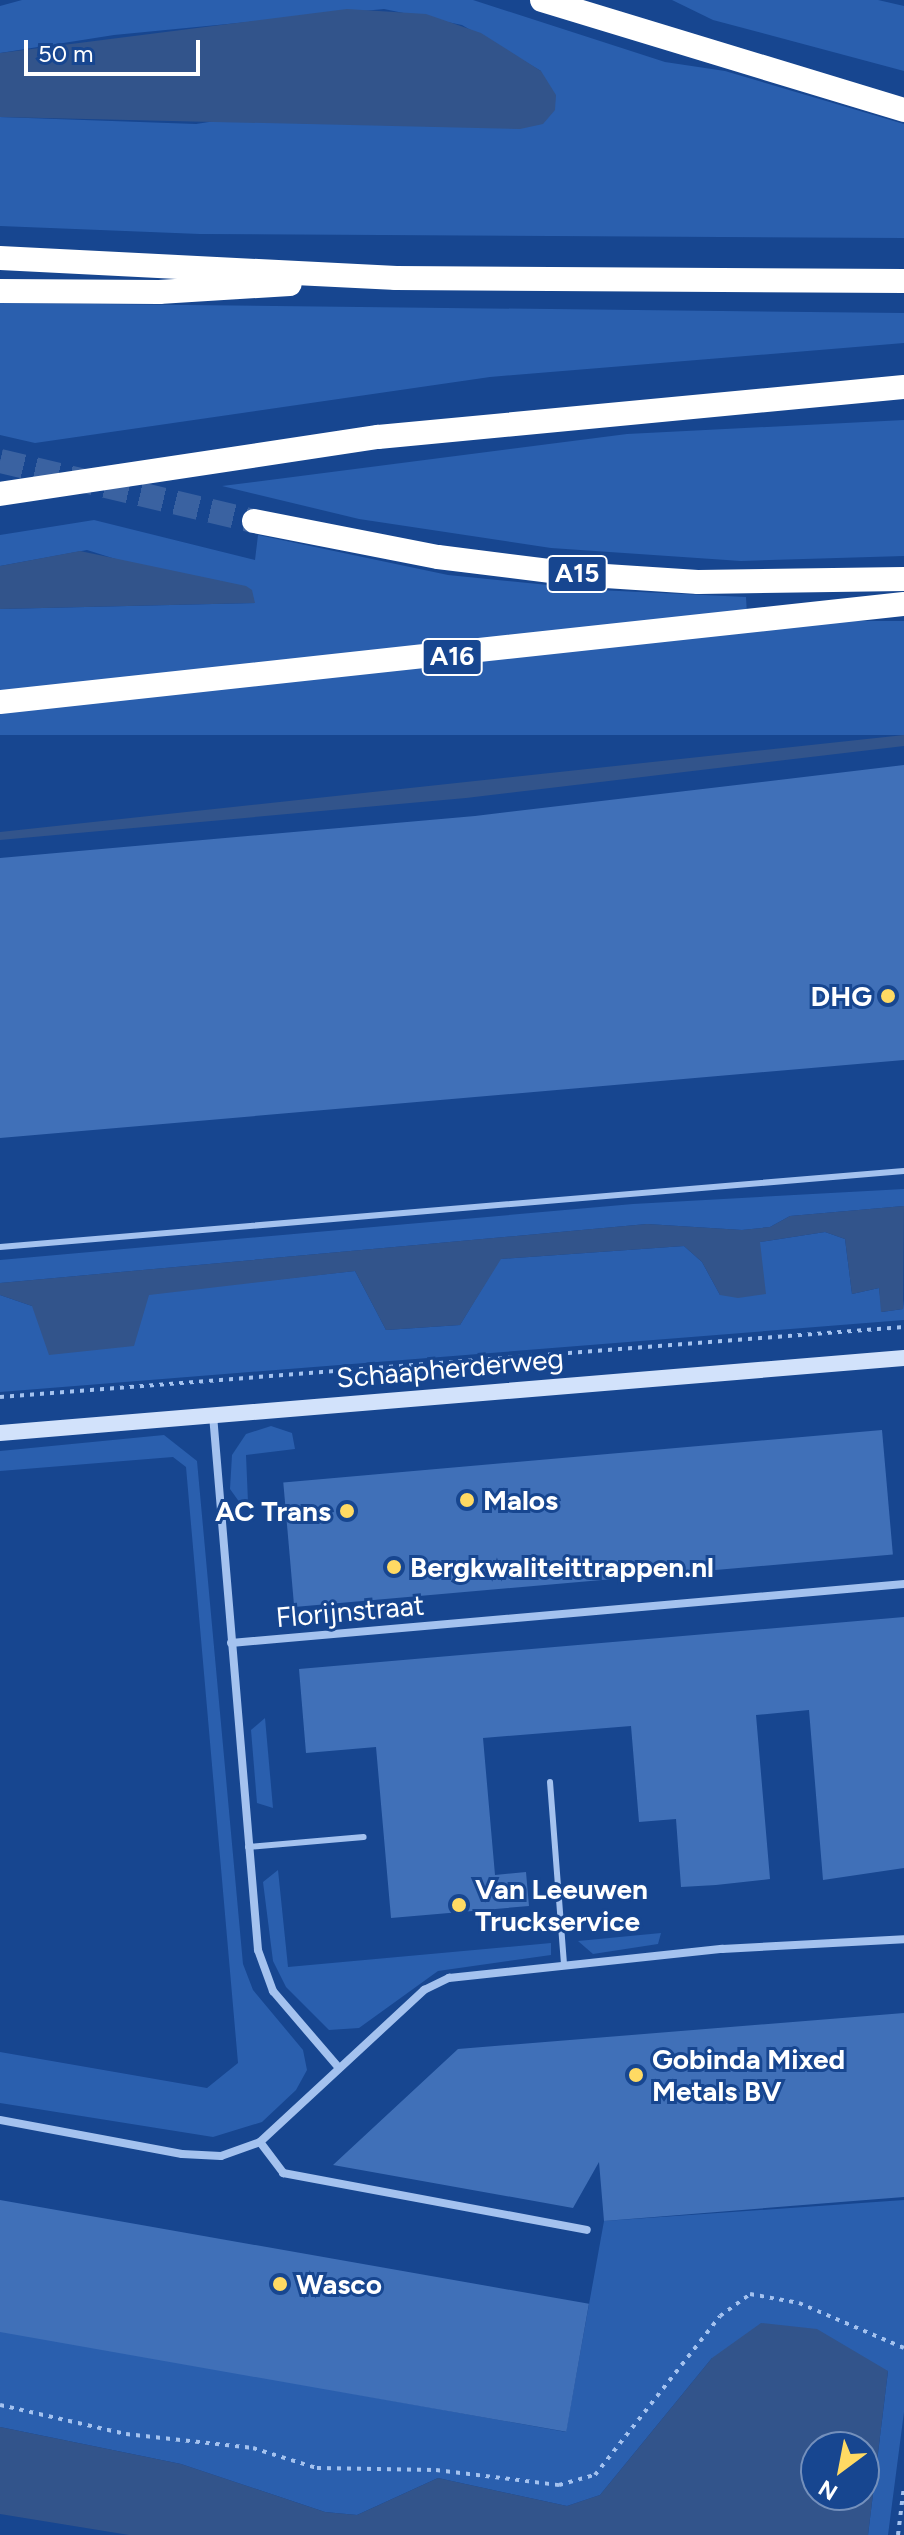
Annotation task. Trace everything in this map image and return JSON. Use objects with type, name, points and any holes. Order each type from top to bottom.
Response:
[{"type":"highway","points":[[542,0],[904,110]]},
{"type":"highway","points":[[0,258],[396,278],[904,281]]},
{"type":"highway","points":[[0,291],[159,292],[396,278]]},
{"type":"highway","points":[[0,494],[378,437],[904,387]]},
{"type":"highway","name":"A15","points":[[254,521],[438,557],[575,574],[698,582],[904,579]]},
{"type":"highway","name":"A16","points":[[0,702],[904,604]]},
{"type":"street","name":"Schaapherderweg","points":[[0,1433],[904,1358]]},
{"type":"street","points":[[213,1414],[248,1847],[264,1973],[339,2068]]},
{"type":"street","name":"Florijnstraat","points":[[231,1643],[904,1584]]},
{"type":"street","points":[[0,2120],[203,2157],[260,2142],[424,1990],[449,1978],[564,1963],[904,1939]]},
{"type":"street","points":[[260,2142],[283,2173],[587,2230]]},
{"type":"lane","points":[[0,1247],[904,1171]]},
{"type":"lane","points":[[550,1782],[564,1963]]},
{"type":"lane","points":[[248,1847],[364,1837]]},
{"type":"path","name":"Schaapherderweg","points":[[0,1397],[904,1327]]},
{"type":"path","points":[[0,2405],[126,2434],[253,2448],[317,2468],[436,2470],[559,2485],[595,2475],[720,2316],[750,2294],[799,2303],[904,2348]]},
{"type":"path","points":[[898,2535],[904,2486]]},
{"type":"shaded area","points":[[22,0],[473,0],[665,62],[725,71],[904,124],[904,238],[200,234],[0,226],[0,117],[196,124],[541,71],[462,25],[384,9],[114,35],[0,53],[0,6]]},
{"type":"shaded area","points":[[672,0],[878,0],[904,6],[904,71],[713,20]]},
{"type":"shaded area","points":[[347,9],[426,14],[481,33],[541,71],[556,95],[555,110],[543,124],[520,129],[0,117],[0,53]]},
{"type":"shaded area","points":[[0,303],[904,313],[904,343],[490,377],[35,443],[0,435]]},
{"type":"shaded area","points":[[904,420],[904,556],[741,561],[551,548],[359,519],[222,486],[627,434]]},
{"type":"shaded area","points":[[94,520],[255,560],[258,535],[448,575],[598,590],[746,597],[747,615],[0,691],[0,609],[255,603],[87,550],[0,566],[0,535]]},
{"type":"shaded area","points":[[80,551],[246,586],[252,590],[255,603],[0,609],[0,566]]},
{"type":"shaded area","points":[[0,621],[904,621],[904,735],[0,735]]},
{"type":"shaded area","points":[[904,735],[904,746],[466,798],[0,840],[0,832]]},
{"type":"shaded area","points":[[904,1189],[904,1206],[790,1216],[770,1227],[742,1230],[647,1224],[0,1283],[0,1260],[633,1204]]},
{"type":"shaded area","points":[[904,1206],[903,1309],[881,1312],[879,1288],[852,1294],[845,1239],[825,1232],[760,1242],[766,1294],[738,1298],[720,1295],[702,1262],[684,1246],[501,1259],[460,1325],[386,1330],[355,1271],[149,1295],[134,1346],[49,1355],[32,1306],[0,1295],[0,1283],[647,1224],[742,1230],[770,1227],[790,1216]]},
{"type":"shaded area","points":[[825,1232],[845,1239],[852,1294],[879,1288],[882,1312],[903,1309],[904,1299],[904,1320],[0,1392],[0,1295],[32,1306],[355,1271],[386,1330],[460,1325],[500,1259],[684,1246],[702,1262],[720,1295],[760,1242]]},
{"type":"shaded area","points":[[271,1426],[292,1433],[295,1449],[246,1455],[248,1502],[240,1503],[230,1489],[232,1455],[246,1434]]},
{"type":"shaded area","points":[[164,1435],[197,1461],[243,1964],[253,1990],[303,2050],[307,2070],[296,2090],[262,2122],[213,2137],[0,2103],[0,2052],[207,2088],[238,2063],[186,1467],[173,1457],[0,1471],[0,1451]]},
{"type":"shaded area","points":[[265,1718],[273,1808],[257,1803],[251,1730]]},
{"type":"shaded area","points":[[278,1870],[288,1967],[551,1943],[551,1955],[438,1971],[359,2028],[329,2030],[286,1987],[273,1961],[263,1882]]},
{"type":"shaded area","points":[[661,1933],[658,1944],[593,1954],[578,1941]]},
{"type":"shaded area","points":[[904,2200],[904,2412],[888,2535],[868,2535],[871,2511],[880,2511],[880,2437],[888,2371],[712,2358],[600,2495],[567,2506],[438,2478],[357,2515],[325,2512],[181,2464],[0,2427],[0,2330],[566,2432],[604,2221]]},
{"type":"shaded area","points":[[761,2323],[817,2329],[888,2371],[880,2437],[880,2431],[800,2431],[800,2511],[871,2511],[868,2535],[129,2535],[0,2514],[0,2427],[181,2464],[325,2512],[357,2515],[438,2478],[567,2506],[600,2495],[712,2358]]},
{"type":"building","points":[[904,765],[904,1060],[0,1138],[0,858],[475,816]]},
{"type":"building","points":[[882,1430],[893,1555],[294,1607],[283,1482]]},
{"type":"building","points":[[904,1617],[904,1868],[823,1880],[809,1710],[756,1715],[770,1879],[716,1885],[681,1887],[676,1819],[639,1822],[631,1726],[483,1738],[495,1875],[526,1872],[529,1906],[391,1918],[376,1747],[306,1753],[299,1669]]},
{"type":"building","points":[[904,2013],[904,2197],[604,2221],[599,2162],[573,2208],[333,2165],[458,2049]]},
{"type":"building","points":[[0,2200],[589,2304],[566,2432],[0,2332]]},
{"type":"tunnel","points":[[0,461],[254,521]]},
{"type":"place","name":"DHG","points":[[888,996]]},
{"type":"place","name":"Malos","points":[[467,1500]]},
{"type":"place","name":"AC Trans","points":[[347,1511]]},
{"type":"place","name":"Bergkwaliteittrappen.nl","points":[[394,1567]]},
{"type":"place","name":"Van Leeuwen Truckservice","points":[[459,1905]]},
{"type":"place","name":"Gobinda Mixed Metals BV","points":[[636,2075]]},
{"type":"place","name":"Wasco","points":[[280,2284]]}]
